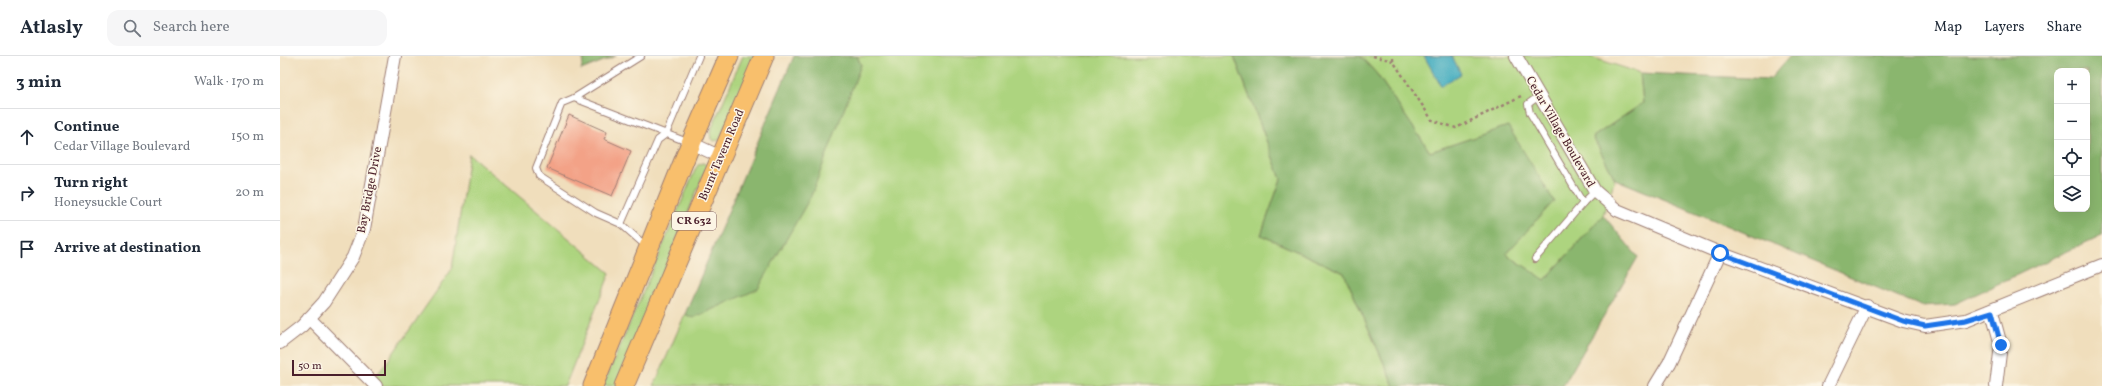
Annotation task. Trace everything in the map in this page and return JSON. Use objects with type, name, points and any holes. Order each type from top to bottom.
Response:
[{"type":"main road","name":"CR 632","points":[[593,386],[691,143],[729,56]]},
{"type":"main road","name":"Burnt Tavern Road","points":[[624,386],[764,56]]},
{"type":"street","name":"Bay Bridge Drive","points":[[280,343],[309,318],[338,283],[353,257],[364,230],[395,56]]},
{"type":"street","name":"Cedar Village Boulevard","points":[[1516,56],[1594,191],[1617,210],[1720,253],[1867,306],[1903,321],[1925,326],[1966,320],[1992,312],[2102,265]]},
{"type":"street","points":[[691,143],[721,157]]},
{"type":"street","points":[[1655,386],[1668,363],[1720,253]]},
{"type":"street","points":[[1828,386],[1867,306]]},
{"type":"street","points":[[1992,312],[2001,345],[1996,386]]},
{"type":"street","points":[[309,318],[376,386]]},
{"type":"lane","points":[[641,56],[574,98],[562,103],[536,168],[539,176],[596,213],[621,224],[648,249]]},
{"type":"lane","points":[[621,224],[658,140],[666,134],[700,56]]},
{"type":"lane","points":[[1537,93],[1528,104],[1530,113],[1583,203]]},
{"type":"lane","points":[[574,98],[691,143]]},
{"type":"lane","points":[[1535,258],[1594,191]]},
{"type":"path","points":[[1373,56],[1393,62]]},
{"type":"path","points":[[1393,56],[1393,62],[1432,120],[1456,128],[1537,93]]},
{"type":"green space","points":[[584,56],[616,56],[581,70]]},
{"type":"green space","points":[[743,56],[756,56],[719,140],[714,141],[711,139],[710,132]]},
{"type":"green space","points":[[794,56],[857,56],[861,65],[811,196],[758,289],[693,318],[685,314]]},
{"type":"green space","points":[[857,56],[1234,56],[1281,179],[1261,235],[1344,273],[1394,386],[654,386],[685,314],[693,318],[861,65]]},
{"type":"green space","points":[[1234,56],[1360,56],[1376,73],[1430,152],[1508,126],[1554,201],[1506,254],[1545,280],[1603,215],[1638,257],[1563,386],[1394,386],[1344,273],[1261,235],[1281,179]]},
{"type":"green space","points":[[1360,56],[1588,56],[1640,73],[1643,103],[1593,137],[1615,179],[1603,215],[1545,280],[1506,254],[1508,126],[1430,152],[1376,73]]},
{"type":"green space","points":[[1790,56],[2102,56],[2102,235],[1955,304],[1921,306],[1615,179],[1593,137],[1643,103],[1640,73],[1770,79]]},
{"type":"green space","points":[[469,154],[610,273],[565,386],[367,386],[385,365],[452,269]]},
{"type":"green space","points":[[704,163],[707,166],[617,386],[603,386],[696,168],[699,164]]},
{"type":"water","points":[[1424,56],[1452,56],[1461,74],[1441,86]]},
{"type":"building","points":[[569,115],[607,132],[604,139],[631,151],[612,196],[547,168]]},
{"type":"route","points":[[1720,253],[1867,306],[1903,321],[1925,326],[1966,320],[1992,312],[2001,345]]}]
